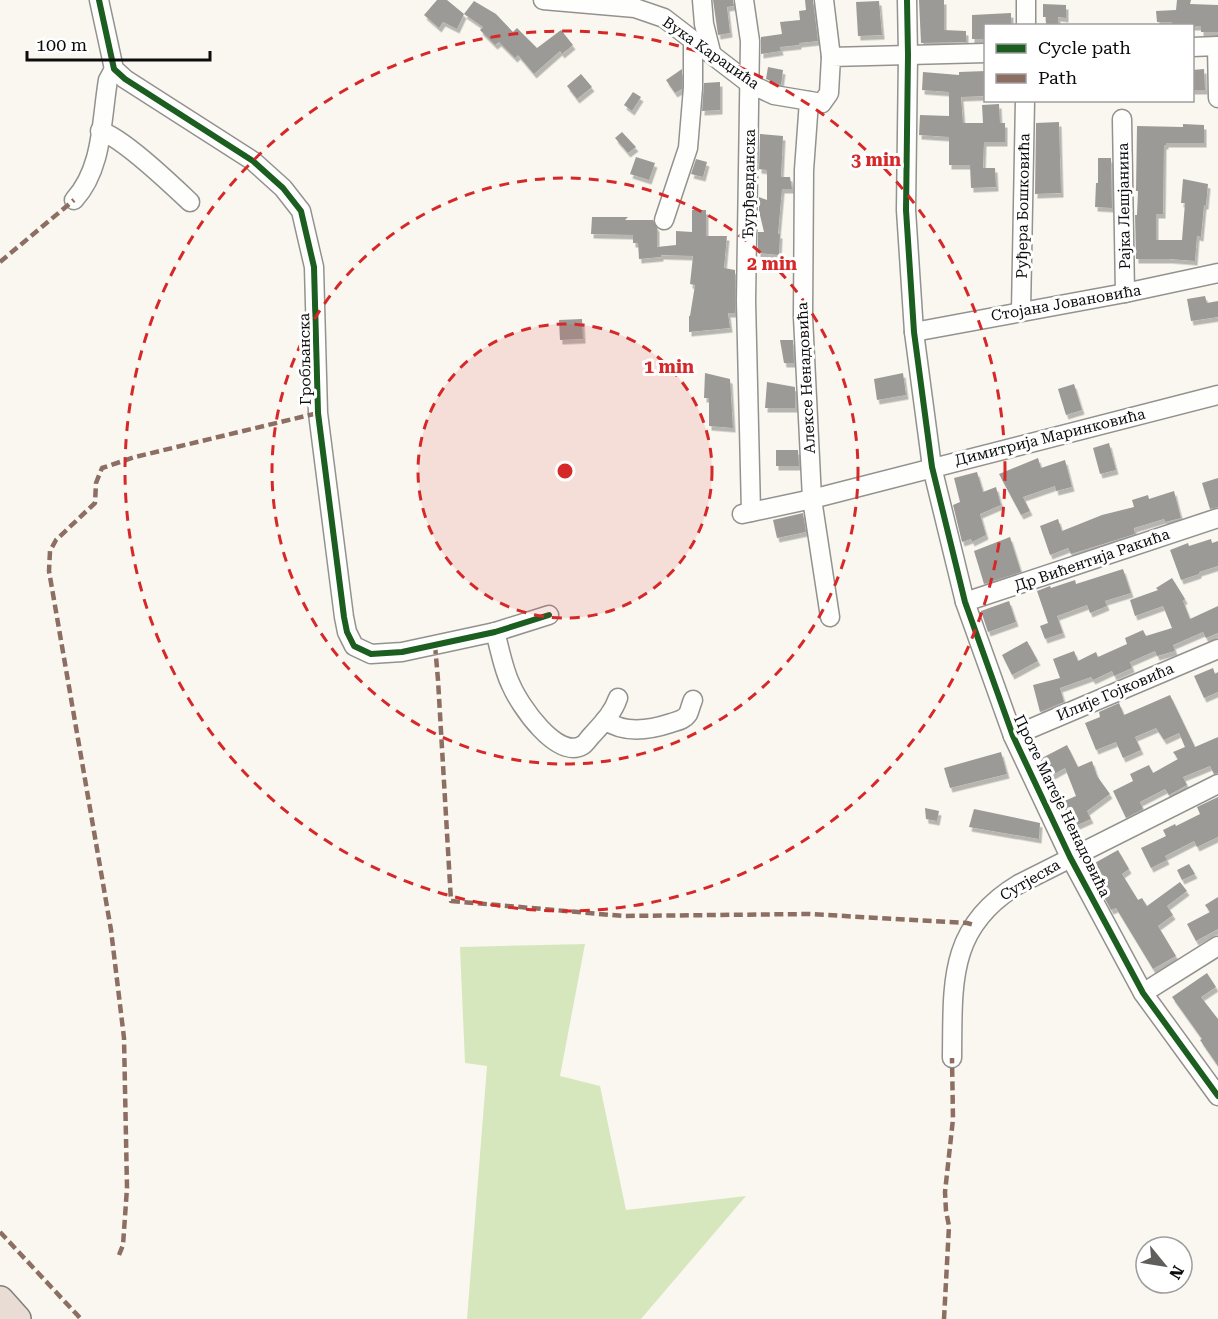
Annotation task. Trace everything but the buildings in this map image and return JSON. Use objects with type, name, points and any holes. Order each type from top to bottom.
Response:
[{"type":"highway","points":[[0,1300],[17,1319]]},
{"type":"street","points":[[74,200],[88,182],[95,163],[108,80],[114,69],[99,0]]},
{"type":"street","name":"Вука Караџића","points":[[543,0],[635,8],[664,18],[750,84],[774,95],[809,101]]},
{"type":"street","points":[[702,0],[704,24],[711,52]]},
{"type":"street","name":"Ђурђевданска","points":[[744,0],[750,41],[746,301],[747,513]]},
{"type":"street","points":[[809,101],[822,102],[829,93],[834,57],[824,0]]},
{"type":"street","name":"Проте Матеје Ненадовића","points":[[907,0],[906,210],[914,332],[932,467],[965,602],[1013,736],[1070,857],[1143,993],[1218,1096]]},
{"type":"street","points":[[1026,0],[1026,24]]},
{"type":"street","points":[[664,220],[688,148],[693,88],[693,41]]},
{"type":"street","points":[[1194,47],[1218,46],[1218,98]]},
{"type":"street","points":[[834,57],[984,54]]},
{"type":"street","name":"Гробљанска","points":[[114,69],[125,79],[253,161],[284,188],[301,211],[314,267],[318,413],[344,617],[347,632],[354,646],[371,654],[402,652],[495,632],[549,615]]},
{"type":"street","name":"Алексе Ненадовића","points":[[809,101],[804,170],[802,317],[812,499],[830,617]]},
{"type":"street","name":"Руђера Бошковића","points":[[1021,311],[1025,102]]},
{"type":"street","name":"Рајка Лешјанина","points":[[1122,119],[1125,293]]},
{"type":"street","points":[[100,131],[141,159],[190,202]]},
{"type":"street","name":"Стојана Јовановића","points":[[914,332],[1125,293],[1218,273]]},
{"type":"street","name":"Димитрија Маринковића","points":[[747,513],[812,499],[1218,395]]},
{"type":"street","name":"Др Вићентија Ракића","points":[[965,602],[1218,518]]},
{"type":"street","points":[[495,632],[509,682],[519,703],[538,727],[565,746],[575,748],[583,745],[614,709],[618,698]]},
{"type":"street","name":"Илије Гојковића","points":[[1013,736],[1218,649]]},
{"type":"street","points":[[605,720],[611,725],[640,730],[654,729],[681,720],[687,715],[693,700]]},
{"type":"street","name":"Сутјеска","points":[[952,1058],[956,966],[965,939],[982,912],[999,896],[1070,857],[1218,784]]},
{"type":"street","points":[[1143,993],[1218,946]]},
{"type":"green space","points":[[585,944],[560,1076],[600,1086],[626,1210],[746,1196],[641,1319],[467,1319],[487,1066],[465,1063],[460,947]]},
{"type":"marked path","points":[[0,262],[74,200]]},
{"type":"marked path","points":[[119,1255],[123,1245],[127,1188],[124,1038],[111,930],[49,571],[50,551],[56,540],[95,503],[96,483],[102,468],[135,457],[318,413]]},
{"type":"marked path","points":[[435,645],[451,901],[623,916],[809,914],[974,925]]},
{"type":"marked path","points":[[944,1319],[949,1226],[945,1192],[953,1119],[952,1058]]},
{"type":"marked path","points":[[0,1232],[81,1319]]},
{"type":"cycle path","points":[[99,0],[114,69],[125,79],[253,161],[283,188],[301,211],[314,267],[318,413],[344,617],[347,632],[354,646],[371,654],[402,652],[495,632],[549,615]]},
{"type":"cycle path","points":[[907,0],[906,210],[914,332],[932,467],[965,602],[1013,736],[1070,857],[1143,993],[1218,1096]]}]
